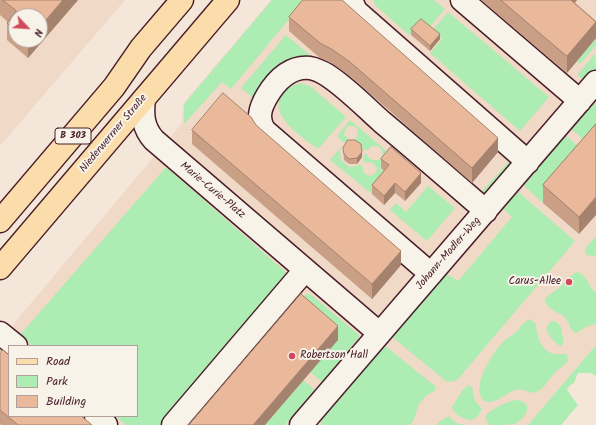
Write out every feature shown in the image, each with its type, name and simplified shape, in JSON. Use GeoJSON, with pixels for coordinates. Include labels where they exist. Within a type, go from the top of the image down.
{"type":"FeatureCollection","features":[{"type":"Feature","properties":{"kind":"main road","name":"B 303"},"geometry":{"type":"LineString","coordinates":[[0,221],[114,87],[142,48],[182,0]]}},
{"type":"Feature","properties":{"kind":"main road","name":"Niederwerrner Straße"},"geometry":{"type":"LineString","coordinates":[[0,268],[228,0]]}},
{"type":"Feature","properties":{"kind":"street"},"geometry":{"type":"LineString","coordinates":[[352,0],[356,12],[528,162]]}},
{"type":"Feature","properties":{"kind":"street"},"geometry":{"type":"LineString","coordinates":[[462,0],[580,101]]}},
{"type":"Feature","properties":{"kind":"street"},"geometry":{"type":"LineString","coordinates":[[431,274],[264,130],[259,116],[264,101],[271,88],[281,78],[292,71],[309,68],[322,72],[362,104],[486,211]]}},
{"type":"Feature","properties":{"kind":"street","name":"Johann-Modler-Weg"},"geometry":{"type":"LineString","coordinates":[[301,425],[596,82]]}},
{"type":"Feature","properties":{"kind":"street","name":"Marie-Curie-Platz"},"geometry":{"type":"LineString","coordinates":[[144,99],[143,122],[154,140],[379,333]]}},
{"type":"Feature","properties":{"kind":"street"},"geometry":{"type":"LineString","coordinates":[[173,425],[305,270]]}},
{"type":"Feature","properties":{"kind":"street"},"geometry":{"type":"LineString","coordinates":[[0,333],[15,345]]}},
{"type":"Feature","properties":{"kind":"street"},"geometry":{"type":"LineString","coordinates":[[97,417],[106,425]]}},
{"type":"Feature","properties":{"kind":"shaded area"},"geometry":{"type":"Polygon","coordinates":[[[0,0],[125,0],[0,146],[0,0]]]}},
{"type":"Feature","properties":{"kind":"shaded area"},"geometry":{"type":"Polygon","coordinates":[[[271,0],[596,0],[596,345],[528,425],[0,425],[0,340],[182,123],[183,104],[271,0]]]}},
{"type":"Feature","properties":{"kind":"green space"},"geometry":{"type":"Polygon","coordinates":[[[272,0],[305,0],[231,89],[222,82],[184,124],[184,104],[272,0]]]}},
{"type":"Feature","properties":{"kind":"green space"},"geometry":{"type":"Polygon","coordinates":[[[373,0],[434,0],[445,9],[429,28],[421,22],[409,35],[376,6],[373,0]]]}},
{"type":"Feature","properties":{"kind":"green space"},"geometry":{"type":"Polygon","coordinates":[[[448,12],[549,97],[520,131],[430,53],[442,39],[432,31],[448,12]]]}},
{"type":"Feature","properties":{"kind":"green space"},"geometry":{"type":"Polygon","coordinates":[[[286,35],[325,68],[316,66],[261,104],[241,88],[286,35]]]}},
{"type":"Feature","properties":{"kind":"green space"},"geometry":{"type":"Polygon","coordinates":[[[596,38],[596,45],[580,64],[577,61],[596,38]]]}},
{"type":"Feature","properties":{"kind":"green space"},"geometry":{"type":"Polygon","coordinates":[[[595,54],[596,72],[587,83],[577,75],[595,54]]]}},
{"type":"Feature","properties":{"kind":"green space"},"geometry":{"type":"Polygon","coordinates":[[[300,83],[310,86],[346,117],[318,149],[298,134],[280,113],[279,106],[282,95],[294,85],[300,83]]]}},
{"type":"Feature","properties":{"kind":"green space"},"geometry":{"type":"Polygon","coordinates":[[[592,102],[596,105],[596,142],[592,147],[570,128],[592,102]]]}},
{"type":"Feature","properties":{"kind":"green space"},"geometry":{"type":"Polygon","coordinates":[[[350,120],[391,155],[380,168],[388,176],[372,194],[330,160],[342,146],[340,151],[341,160],[349,167],[358,166],[360,164],[363,167],[363,172],[368,176],[373,175],[377,171],[376,166],[371,162],[366,163],[363,160],[364,154],[367,154],[368,157],[373,160],[379,160],[383,156],[382,150],[378,146],[372,146],[368,150],[364,150],[354,143],[354,140],[358,135],[358,130],[354,126],[348,126],[345,130],[344,135],[349,139],[349,141],[344,143],[337,136],[350,120]]]}},
{"type":"Feature","properties":{"kind":"green space"},"geometry":{"type":"Polygon","coordinates":[[[565,135],[586,153],[543,203],[525,187],[524,182],[565,135]]]}},
{"type":"Feature","properties":{"kind":"green space"},"geometry":{"type":"Polygon","coordinates":[[[512,158],[512,167],[492,196],[478,196],[512,158]]]}},
{"type":"Feature","properties":{"kind":"green space"},"geometry":{"type":"Polygon","coordinates":[[[166,167],[289,275],[160,425],[126,425],[116,417],[138,417],[138,345],[32,345],[20,335],[166,167]]]}},
{"type":"Feature","properties":{"kind":"green space"},"geometry":{"type":"Polygon","coordinates":[[[428,186],[455,208],[427,241],[390,210],[396,203],[406,212],[428,186]]]}},
{"type":"Feature","properties":{"kind":"green space"},"geometry":{"type":"Polygon","coordinates":[[[516,190],[575,241],[459,378],[455,381],[447,382],[391,336],[445,273],[458,281],[512,217],[501,207],[516,190]]]}},
{"type":"Feature","properties":{"kind":"green space"},"geometry":{"type":"Polygon","coordinates":[[[596,236],[596,255],[587,255],[587,247],[596,236]]]}},
{"type":"Feature","properties":{"kind":"green space"},"geometry":{"type":"Polygon","coordinates":[[[577,272],[586,278],[591,288],[596,293],[596,324],[588,326],[576,333],[573,332],[568,321],[562,315],[548,306],[546,303],[546,298],[577,272]]]}},
{"type":"Feature","properties":{"kind":"green space"},"geometry":{"type":"Polygon","coordinates":[[[306,294],[310,294],[358,334],[359,337],[322,382],[310,372],[241,368],[306,294]]]}},
{"type":"Feature","properties":{"kind":"green space"},"geometry":{"type":"Polygon","coordinates":[[[530,319],[536,324],[538,338],[543,347],[555,354],[567,355],[568,360],[539,391],[531,393],[518,389],[492,402],[484,401],[480,395],[479,388],[488,363],[497,348],[530,319]]]}},
{"type":"Feature","properties":{"kind":"green space"},"geometry":{"type":"Polygon","coordinates":[[[554,321],[561,327],[562,330],[564,342],[561,346],[554,342],[546,329],[550,322],[554,321]]]}},
{"type":"Feature","properties":{"kind":"green space"},"geometry":{"type":"Polygon","coordinates":[[[384,345],[435,386],[435,391],[427,395],[419,404],[413,422],[409,425],[322,425],[320,421],[384,345]]]}},
{"type":"Feature","properties":{"kind":"green space"},"geometry":{"type":"Polygon","coordinates":[[[596,345],[596,376],[590,373],[578,373],[574,383],[569,386],[567,390],[578,405],[561,425],[528,425],[596,345]]]}},
{"type":"Feature","properties":{"kind":"green space"},"geometry":{"type":"Polygon","coordinates":[[[303,380],[315,390],[285,425],[265,425],[303,380]]]}},
{"type":"Feature","properties":{"kind":"green space"},"geometry":{"type":"Polygon","coordinates":[[[468,385],[472,387],[475,401],[482,409],[478,416],[472,420],[460,416],[453,410],[452,407],[462,391],[468,385]]]}},
{"type":"Feature","properties":{"kind":"green space"},"geometry":{"type":"Polygon","coordinates":[[[513,400],[526,404],[527,407],[525,415],[519,421],[515,424],[489,425],[485,417],[487,414],[500,406],[513,400]]]}},
{"type":"Feature","properties":{"kind":"green space"},"geometry":{"type":"Polygon","coordinates":[[[450,417],[456,423],[465,425],[437,425],[440,421],[450,417]]]}},
{"type":"Feature","properties":{"kind":"building"},"geometry":{"type":"Polygon","coordinates":[[[3,0],[63,0],[48,18],[48,8],[12,8],[3,0]]]}},
{"type":"Feature","properties":{"kind":"building"},"geometry":{"type":"Polygon","coordinates":[[[303,0],[342,0],[498,138],[472,168],[350,62],[320,43],[289,17],[303,0]]]}},
{"type":"Feature","properties":{"kind":"building"},"geometry":{"type":"Polygon","coordinates":[[[501,0],[571,0],[596,22],[567,56],[501,0]]]}},
{"type":"Feature","properties":{"kind":"building"},"geometry":{"type":"Polygon","coordinates":[[[421,19],[440,34],[430,46],[411,29],[421,19]]]}},
{"type":"Feature","properties":{"kind":"building"},"geometry":{"type":"Polygon","coordinates":[[[223,93],[251,117],[256,125],[401,251],[372,284],[192,130],[223,93]]]}},
{"type":"Feature","properties":{"kind":"building"},"geometry":{"type":"Polygon","coordinates":[[[596,124],[596,197],[579,217],[543,185],[596,124]]]}},
{"type":"Feature","properties":{"kind":"building"},"geometry":{"type":"Polygon","coordinates":[[[348,140],[355,140],[361,144],[362,152],[357,158],[349,159],[344,154],[343,148],[348,140]]]}},
{"type":"Feature","properties":{"kind":"building"},"geometry":{"type":"Polygon","coordinates":[[[391,147],[421,173],[405,192],[395,183],[384,196],[372,185],[389,165],[381,159],[391,147]]]}},
{"type":"Feature","properties":{"kind":"building","name":"Robertson Hall"},"geometry":{"type":"Polygon","coordinates":[[[301,294],[338,326],[253,425],[189,425],[301,294]]]}},
{"type":"Feature","properties":{"kind":"building"},"geometry":{"type":"Polygon","coordinates":[[[3,350],[8,354],[8,417],[0,410],[0,353],[3,350]]]}},
{"type":"Feature","properties":{"kind":"building"},"geometry":{"type":"Polygon","coordinates":[[[8,417],[82,417],[92,425],[18,425],[8,417]]]}},
{"type":"Feature","properties":{"kind":"place","name":"Carus-Allee"},"geometry":{"type":"Point","coordinates":[569,282]}},
{"type":"Feature","properties":{"kind":"place","name":"Robertson Hall"},"geometry":{"type":"Point","coordinates":[292,356]}}]}
